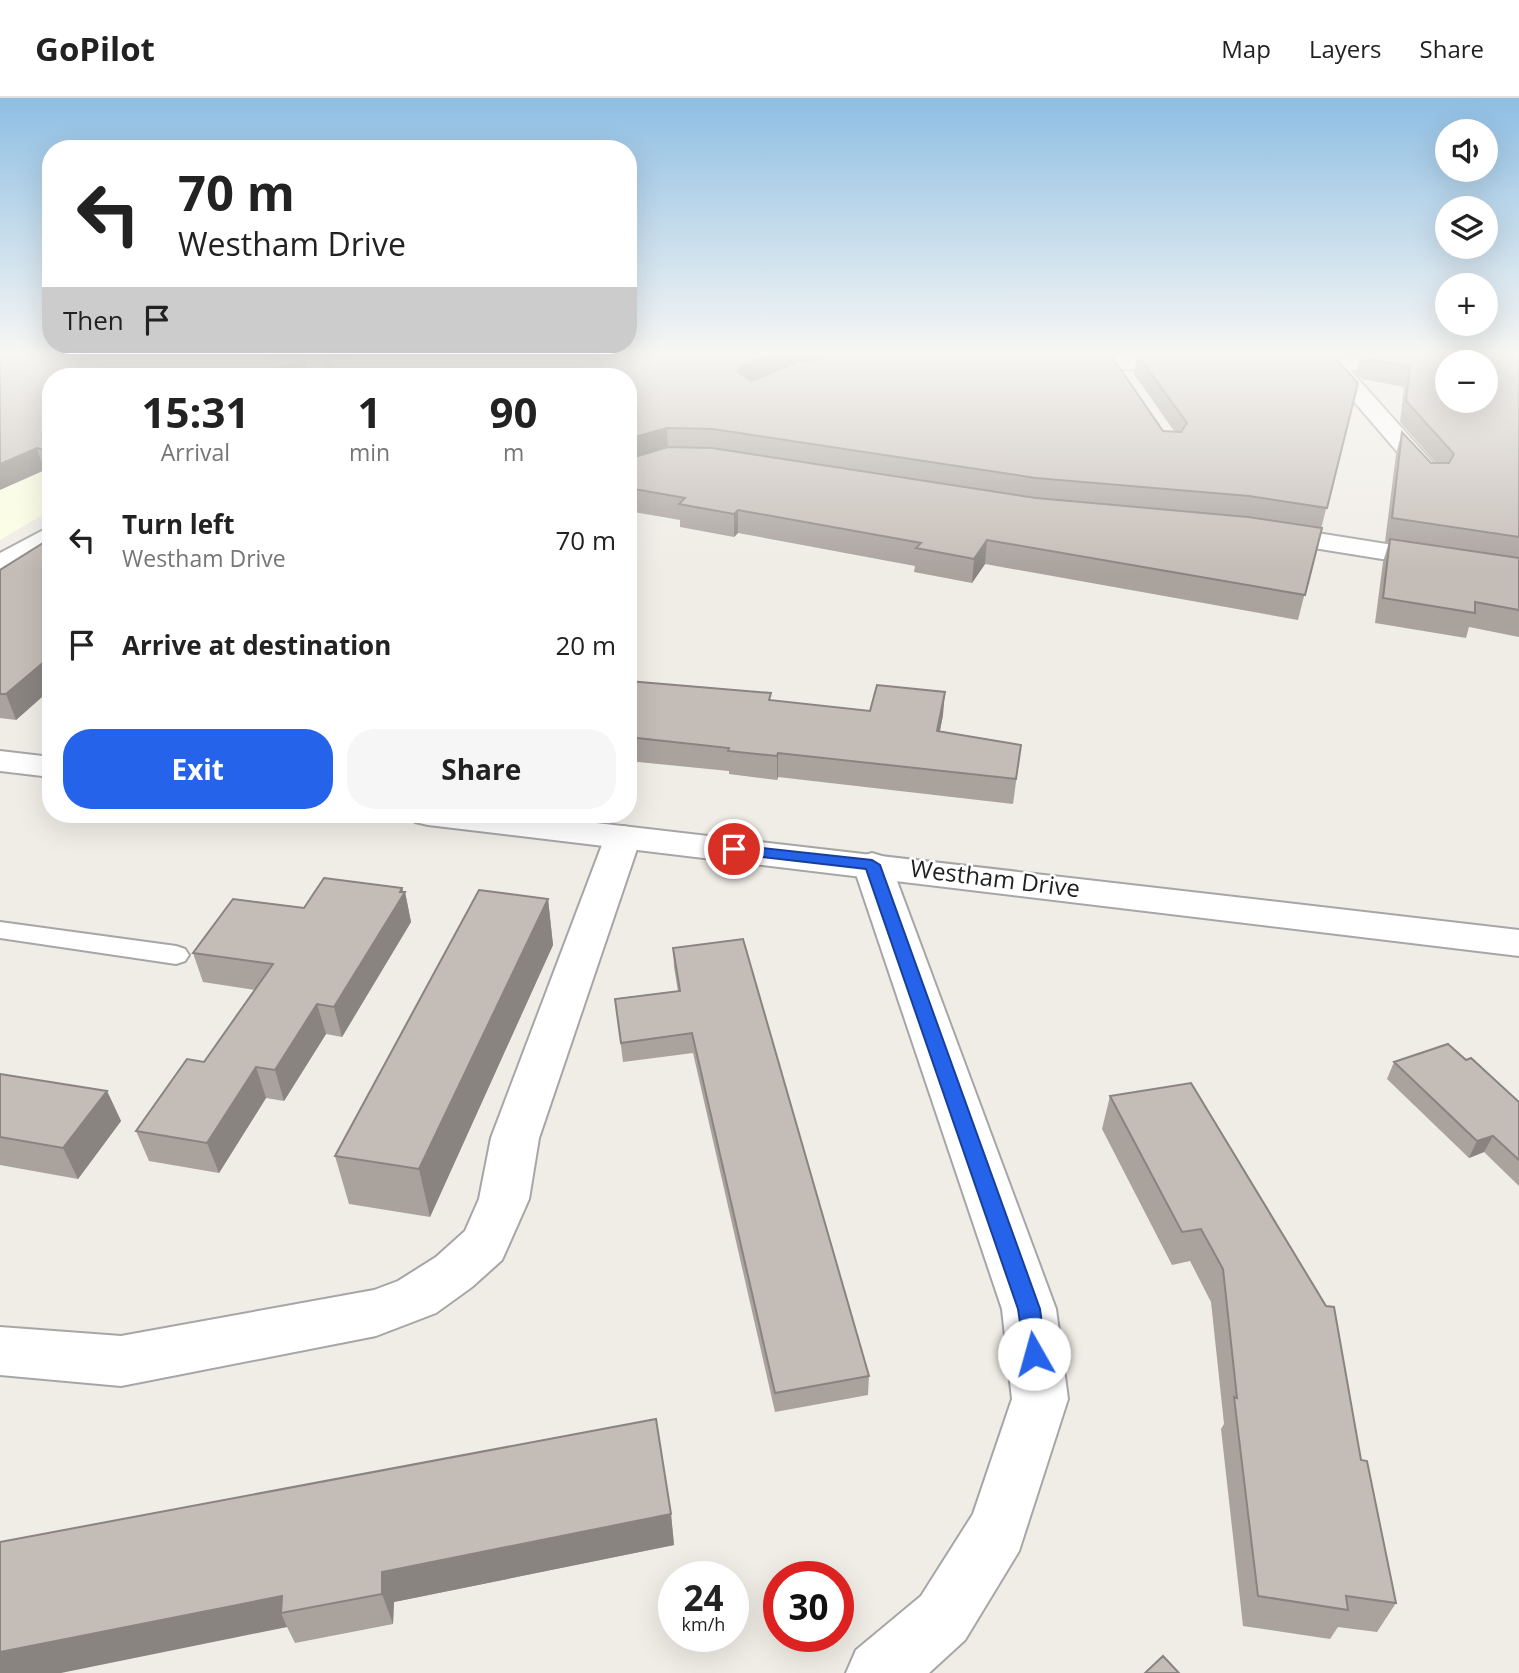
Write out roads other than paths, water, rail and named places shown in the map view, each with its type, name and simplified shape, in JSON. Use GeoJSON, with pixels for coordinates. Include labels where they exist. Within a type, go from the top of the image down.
{"type":"FeatureCollection","features":[{"type":"Feature","properties":{"kind":"street"},"geometry":{"type":"LineString","coordinates":[[1387,426],[1433,478]]}},
{"type":"Feature","properties":{"kind":"street"},"geometry":{"type":"LineString","coordinates":[[1243,530],[1519,573]]}},
{"type":"Feature","properties":{"kind":"street"},"geometry":{"type":"LineString","coordinates":[[0,565],[42,539]]}},
{"type":"Feature","properties":{"kind":"street"},"geometry":{"type":"LineString","coordinates":[[0,761],[42,766]]}},
{"type":"Feature","properties":{"kind":"street","name":"Westham Drive"},"geometry":{"type":"LineString","coordinates":[[504,823],[1519,943]]}},
{"type":"Feature","properties":{"kind":"street"},"geometry":{"type":"LineString","coordinates":[[0,1351],[121,1361],[376,1313],[417,1297],[454,1272],[484,1245],[504,1199],[515,1138],[623,837]]}},
{"type":"Feature","properties":{"kind":"street"},"geometry":{"type":"LineString","coordinates":[[872,865],[1029,1309],[1040,1399],[998,1530],[943,1618],[879,1673]]}},
{"type":"Feature","properties":{"kind":"lane"},"geometry":{"type":"LineString","coordinates":[[0,930],[176,955]]}}]}
